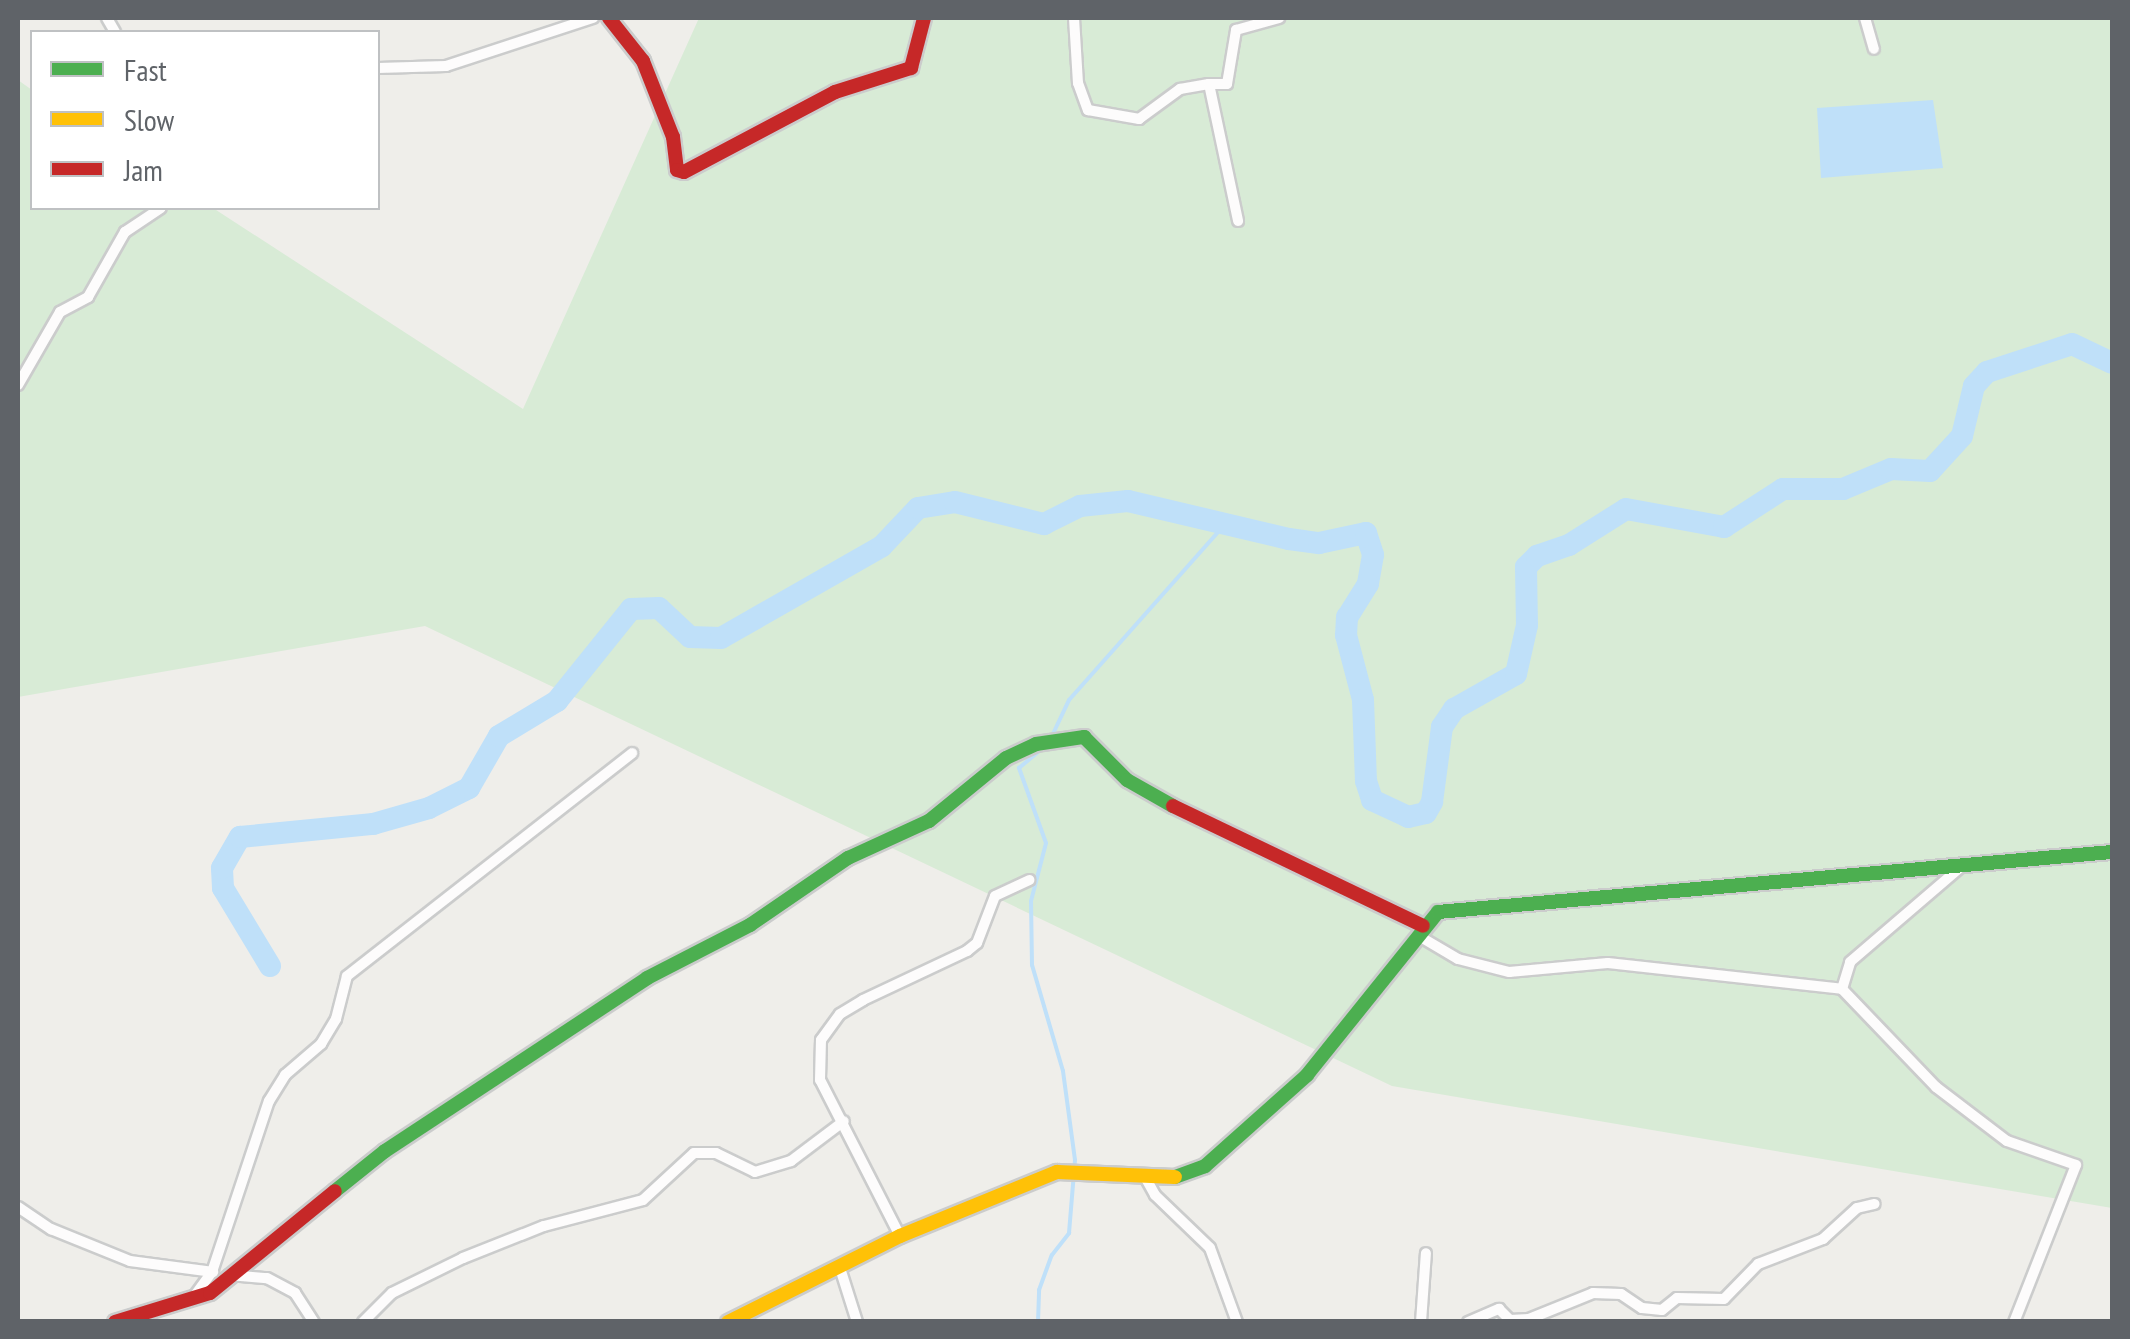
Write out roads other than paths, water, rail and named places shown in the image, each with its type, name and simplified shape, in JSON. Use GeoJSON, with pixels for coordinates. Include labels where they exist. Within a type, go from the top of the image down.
{"type":"FeatureCollection","features":[{"type":"Feature","properties":{"kind":"street"},"geometry":{"type":"LineString","coordinates":[[380,68],[446,66],[593,18]]}},
{"type":"Feature","properties":{"kind":"street"},"geometry":{"type":"LineString","coordinates":[[609,18],[643,61],[673,137],[676,170],[684,172],[835,92],[911,68],[924,18]]}},
{"type":"Feature","properties":{"kind":"street"},"geometry":{"type":"LineString","coordinates":[[1074,18],[1078,83],[1088,110],[1139,118],[1180,89],[1227,84],[1236,30],[1279,18]]}},
{"type":"Feature","properties":{"kind":"street"},"geometry":{"type":"LineString","coordinates":[[1865,18],[1874,49]]}},
{"type":"Feature","properties":{"kind":"street"},"geometry":{"type":"LineString","coordinates":[[1209,84],[1238,221]]}},
{"type":"Feature","properties":{"kind":"street"},"geometry":{"type":"LineString","coordinates":[[18,385],[60,312],[88,297],[125,232],[158,210]]}},
{"type":"Feature","properties":{"kind":"street"},"geometry":{"type":"LineString","coordinates":[[114,1322],[190,1303],[385,1151],[647,978],[750,925],[848,858],[929,821],[1006,758],[1036,744],[1084,737],[1126,780],[1222,833],[1421,931],[1458,960],[1509,972],[1608,963],[1842,989],[1936,1087],[2007,1141],[2076,1165],[2014,1322]]}},
{"type":"Feature","properties":{"kind":"street"},"geometry":{"type":"LineString","coordinates":[[190,1303],[212,1272],[269,1101],[285,1075],[321,1044],[336,1019],[346,976],[632,753]]}},
{"type":"Feature","properties":{"kind":"street"},"geometry":{"type":"LineString","coordinates":[[728,1322],[900,1236],[1057,1172],[1174,1177],[1205,1166],[1307,1075],[1421,931],[1453,910],[2112,852]]}},
{"type":"Feature","properties":{"kind":"street"},"geometry":{"type":"LineString","coordinates":[[1842,989],[1850,962],[1963,865]]}},
{"type":"Feature","properties":{"kind":"street"},"geometry":{"type":"LineString","coordinates":[[900,1236],[816,1065],[827,1028],[863,1000],[967,951],[977,943],[995,896],[1029,880]]}},
{"type":"Feature","properties":{"kind":"street"},"geometry":{"type":"LineString","coordinates":[[364,1322],[392,1293],[463,1258],[544,1226],[643,1200],[694,1154],[716,1154],[755,1172],[792,1160],[844,1121]]}},
{"type":"Feature","properties":{"kind":"street"},"geometry":{"type":"LineString","coordinates":[[1143,1174],[1155,1195],[1210,1248],[1237,1322]]}},
{"type":"Feature","properties":{"kind":"street"},"geometry":{"type":"LineString","coordinates":[[1468,1322],[1499,1309],[1510,1320],[1529,1319],[1593,1293],[1621,1294],[1642,1308],[1662,1310],[1677,1298],[1724,1299],[1758,1264],[1822,1239],[1858,1208],[1875,1204]]}},
{"type":"Feature","properties":{"kind":"street"},"geometry":{"type":"LineString","coordinates":[[18,1207],[51,1229],[130,1262],[267,1278],[295,1293],[314,1322]]}},
{"type":"Feature","properties":{"kind":"street"},"geometry":{"type":"LineString","coordinates":[[1422,1322],[1426,1253]]}},
{"type":"Feature","properties":{"kind":"street"},"geometry":{"type":"LineString","coordinates":[[840,1268],[857,1322]]}},
{"type":"Feature","properties":{"kind":"water"},"geometry":{"type":"Polygon","coordinates":[[[1933,100],[1943,168],[1821,178],[1817,108],[1933,100]]]}},
{"type":"Feature","properties":{"kind":"waterway"},"geometry":{"type":"LineString","coordinates":[[270,966],[223,888],[222,868],[240,837],[373,824],[429,808],[469,788],[499,736],[557,701],[631,609],[659,608],[690,637],[721,638],[882,546],[918,508],[955,502],[1044,524],[1080,506],[1128,501],[1289,539],[1319,543],[1366,533],[1373,555],[1368,584],[1347,617],[1346,635],[1363,700],[1366,781],[1372,800],[1408,817],[1426,813],[1432,802],[1442,727],[1454,709],[1516,674],[1527,625],[1526,567],[1537,556],[1569,545],[1626,509],[1724,527],[1783,489],[1843,489],[1891,469],[1930,471],[1962,436],[1974,386],[1987,372],[2072,344],[2112,363]]}},
{"type":"Feature","properties":{"kind":"waterway"},"geometry":{"type":"LineString","coordinates":[[1051,738],[1069,700],[1227,522]]}},
{"type":"Feature","properties":{"kind":"waterway"},"geometry":{"type":"LineString","coordinates":[[1038,1322],[1039,1290],[1052,1255],[1069,1233],[1075,1160],[1063,1071],[1032,965],[1031,901],[1046,843],[1019,768],[1042,749]]}}]}
